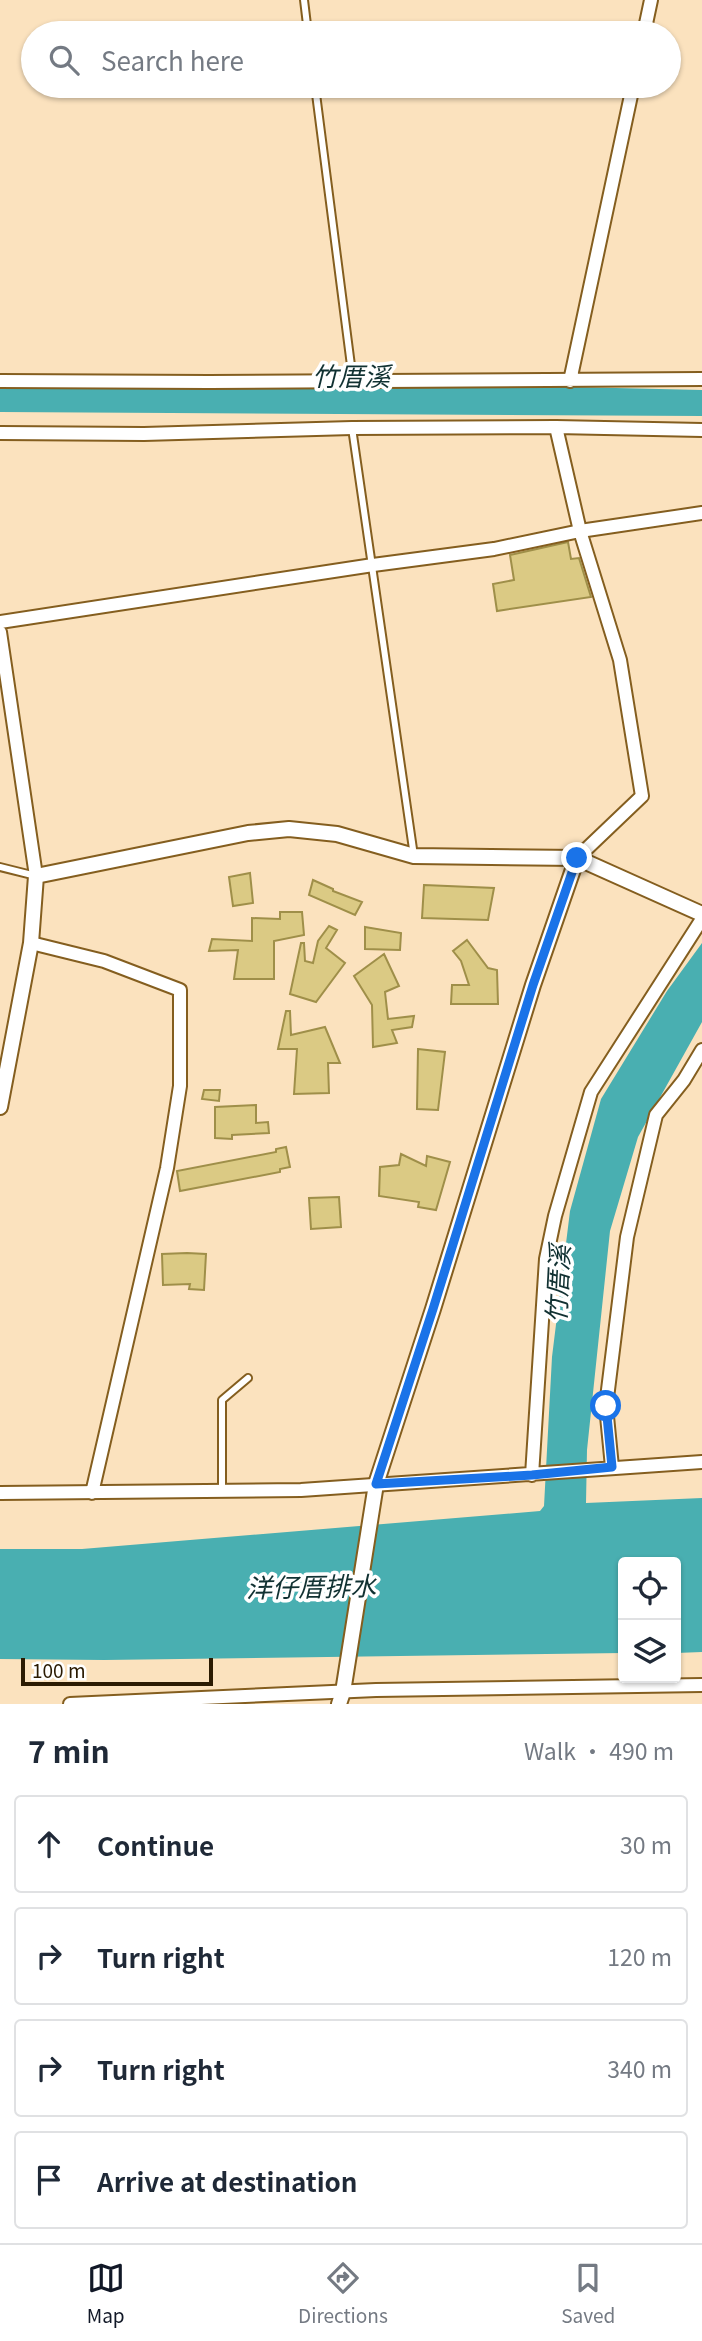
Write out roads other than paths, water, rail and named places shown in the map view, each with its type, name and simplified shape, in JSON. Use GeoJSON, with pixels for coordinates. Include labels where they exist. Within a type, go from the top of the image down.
{"type":"FeatureCollection","features":[{"type":"Feature","properties":{"kind":"street"},"geometry":{"type":"LineString","coordinates":[[647,21],[651,0]]}},
{"type":"Feature","properties":{"kind":"street"},"geometry":{"type":"LineString","coordinates":[[570,381],[630,98]]}},
{"type":"Feature","properties":{"kind":"street"},"geometry":{"type":"LineString","coordinates":[[0,380],[702,379]]}},
{"type":"Feature","properties":{"kind":"street"},"geometry":{"type":"LineString","coordinates":[[0,433],[144,435],[352,428],[702,430]]}},
{"type":"Feature","properties":{"kind":"street"},"geometry":{"type":"LineString","coordinates":[[341,1698],[376,1484],[533,985],[577,858],[642,796],[621,660],[580,531],[556,428]]}},
{"type":"Feature","properties":{"kind":"street"},"geometry":{"type":"LineString","coordinates":[[0,622],[494,549],[580,531],[702,513]]}},
{"type":"Feature","properties":{"kind":"street"},"geometry":{"type":"LineString","coordinates":[[0,632],[36,876],[31,943],[0,1107]]}},
{"type":"Feature","properties":{"kind":"street"},"geometry":{"type":"LineString","coordinates":[[36,876],[248,833],[289,829],[337,834],[414,856],[577,858],[702,914]]}},
{"type":"Feature","properties":{"kind":"street"},"geometry":{"type":"LineString","coordinates":[[532,1475],[546,1259],[555,1216],[591,1092],[702,919]]}},
{"type":"Feature","properties":{"kind":"street"},"geometry":{"type":"LineString","coordinates":[[31,943],[104,961],[180,990],[180,1086],[167,1168],[92,1493]]}},
{"type":"Feature","properties":{"kind":"street"},"geometry":{"type":"LineString","coordinates":[[612,1467],[606,1406],[629,1225],[656,1115],[684,1080],[702,1050]]}},
{"type":"Feature","properties":{"kind":"street"},"geometry":{"type":"LineString","coordinates":[[0,1493],[300,1490],[702,1462]]}},
{"type":"Feature","properties":{"kind":"street"},"geometry":{"type":"LineString","coordinates":[[70,1704],[341,1698],[702,1685]]}},
{"type":"Feature","properties":{"kind":"lane"},"geometry":{"type":"LineString","coordinates":[[303,0],[306,21]]}},
{"type":"Feature","properties":{"kind":"lane"},"geometry":{"type":"LineString","coordinates":[[317,98],[353,381]]}},
{"type":"Feature","properties":{"kind":"lane"},"geometry":{"type":"LineString","coordinates":[[352,428],[414,856]]}},
{"type":"Feature","properties":{"kind":"lane"},"geometry":{"type":"LineString","coordinates":[[0,867],[36,876]]}},
{"type":"Feature","properties":{"kind":"lane"},"geometry":{"type":"LineString","coordinates":[[222,1492],[222,1400],[247,1378]]}},
{"type":"Feature","properties":{"kind":"water"},"geometry":{"type":"Polygon","coordinates":[[[0,381],[358,382],[702,390],[702,416],[0,412],[0,381]]]}},
{"type":"Feature","properties":{"kind":"water","name":"洋仔厝排水"},"geometry":{"type":"Polygon","coordinates":[[[702,943],[702,1022],[638,1137],[610,1231],[587,1450],[586,1503],[702,1498],[702,1652],[681,1653],[681,1557],[618,1557],[618,1653],[0,1659],[0,1549],[82,1549],[540,1511],[544,1506],[552,1357],[570,1211],[601,1099],[667,991],[702,943]]]}},
{"type":"Feature","properties":{"kind":"water label","name":"竹厝溪"},"geometry":{"type":"Point","coordinates":[351,374]}},
{"type":"Feature","properties":{"kind":"water label","name":"竹厝溪"},"geometry":{"type":"Point","coordinates":[556,1284]}}]}
